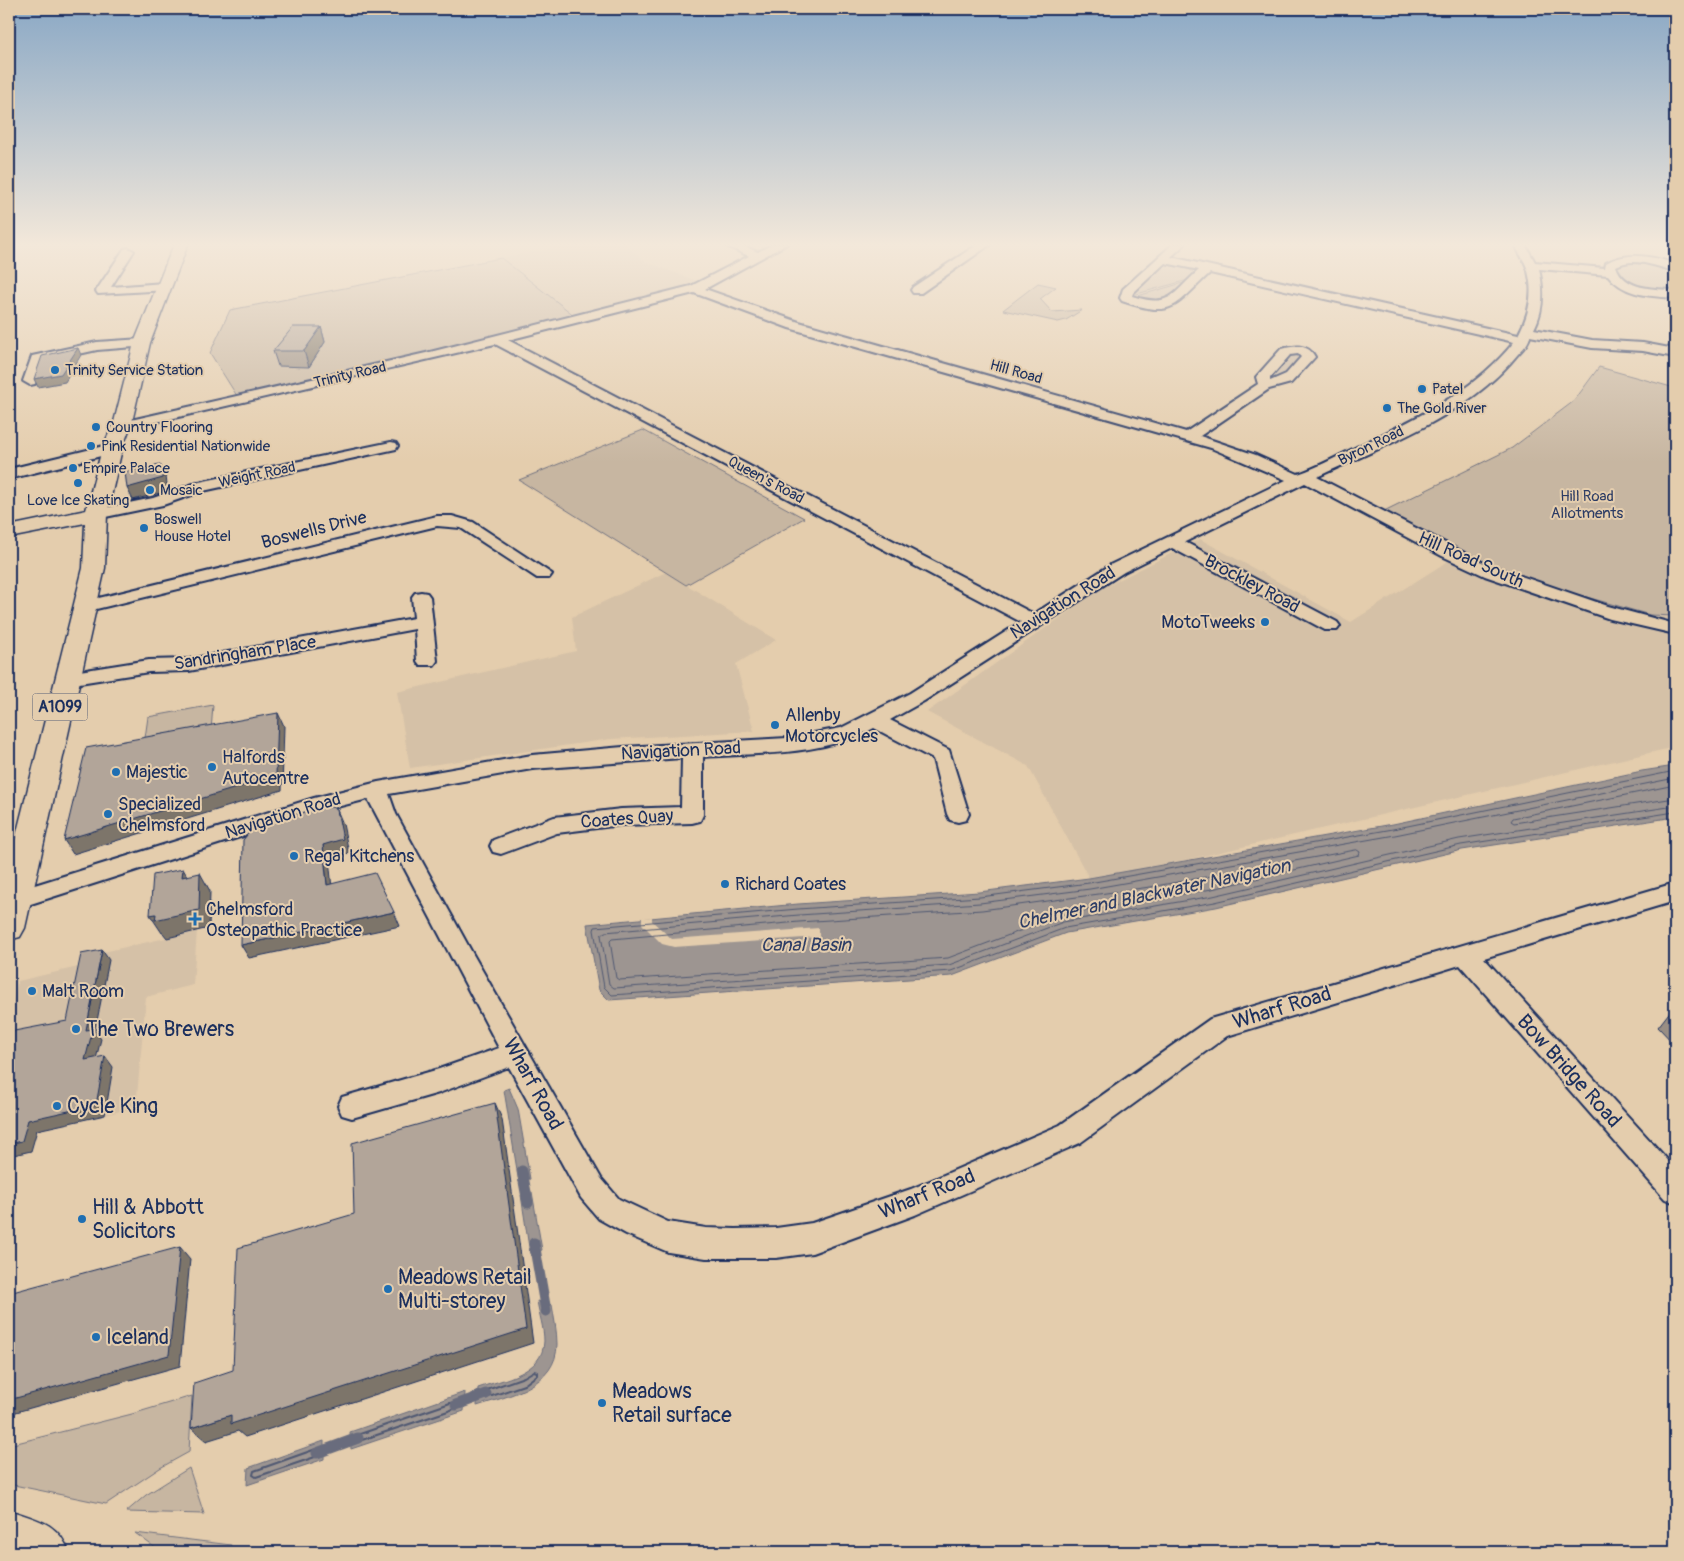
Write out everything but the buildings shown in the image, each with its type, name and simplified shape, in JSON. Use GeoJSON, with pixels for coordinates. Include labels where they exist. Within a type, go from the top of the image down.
{"type":"FeatureCollection","features":[{"type":"Feature","properties":{"kind":"main road"},"geometry":{"type":"LineString","coordinates":[[9,532],[96,514],[112,450],[122,426],[142,343],[152,317]]}},
{"type":"Feature","properties":{"kind":"main road","name":"A1099"},"geometry":{"type":"LineString","coordinates":[[12,914],[66,679],[94,568],[96,514]]}},
{"type":"Feature","properties":{"kind":"main road"},"geometry":{"type":"LineString","coordinates":[[9,1533],[36,1543],[46,1552]]}},
{"type":"Feature","properties":{"kind":"street","name":"Trinity Road"},"geometry":{"type":"LineString","coordinates":[[122,426],[498,340],[587,317]]}},
{"type":"Feature","properties":{"kind":"street","name":"Hill Road"},"geometry":{"type":"LineString","coordinates":[[769,317],[794,326],[1188,437],[1251,458],[1301,479]]}},
{"type":"Feature","properties":{"kind":"street"},"geometry":{"type":"LineString","coordinates":[[1434,317],[1525,336],[1592,344],[1643,347],[1675,353]]}},
{"type":"Feature","properties":{"kind":"street","name":"Byron Road"},"geometry":{"type":"LineString","coordinates":[[1301,479],[1456,404],[1492,376],[1516,352],[1531,323],[1532,317]]}},
{"type":"Feature","properties":{"kind":"street","name":"Queen's Road"},"geometry":{"type":"LineString","coordinates":[[498,340],[1033,621]]}},
{"type":"Feature","properties":{"kind":"street"},"geometry":{"type":"LineString","coordinates":[[30,381],[37,359],[97,346],[142,343]]}},
{"type":"Feature","properties":{"kind":"street"},"geometry":{"type":"LineString","coordinates":[[1188,437],[1266,385]]}},
{"type":"Feature","properties":{"kind":"street","name":"Weight Road"},"geometry":{"type":"LineString","coordinates":[[96,514],[157,502],[200,487],[390,446]]}},
{"type":"Feature","properties":{"kind":"street"},"geometry":{"type":"LineString","coordinates":[[9,474],[112,450]]}},
{"type":"Feature","properties":{"kind":"street","name":"Navigation Road"},"geometry":{"type":"LineString","coordinates":[[12,914],[322,803],[378,789],[532,762],[817,741],[848,733],[917,697],[1118,568],[1301,479]]}},
{"type":"Feature","properties":{"kind":"street","name":"Hill Road South"},"geometry":{"type":"LineString","coordinates":[[1301,479],[1355,502],[1390,524],[1493,574],[1588,606],[1652,625],[1675,629]]}},
{"type":"Feature","properties":{"kind":"street","name":"Boswells Drive"},"geometry":{"type":"LineString","coordinates":[[84,607],[407,527],[444,520],[456,521],[467,525],[543,574]]}},
{"type":"Feature","properties":{"kind":"street","name":"Brockley Road"},"geometry":{"type":"LineString","coordinates":[[1173,542],[1331,626]]}},
{"type":"Feature","properties":{"kind":"street"},"geometry":{"type":"LineString","coordinates":[[421,598],[427,661]]}},
{"type":"Feature","properties":{"kind":"street","name":"Sandringham Place"},"geometry":{"type":"LineString","coordinates":[[66,679],[149,666],[190,665],[422,622]]}},
{"type":"Feature","properties":{"kind":"street"},"geometry":{"type":"LineString","coordinates":[[876,720],[942,755],[958,814]]}},
{"type":"Feature","properties":{"kind":"street","name":"Coates Quay"},"geometry":{"type":"LineString","coordinates":[[501,846],[554,825],[621,817],[692,815],[692,751]]}},
{"type":"Feature","properties":{"kind":"street","name":"Wharf Road"},"geometry":{"type":"LineString","coordinates":[[378,789],[379,800],[385,814],[591,1188],[609,1208],[636,1224],[668,1237],[706,1243],[776,1243],[812,1238],[915,1201],[1070,1134],[1220,1027],[1675,892]]}},
{"type":"Feature","properties":{"kind":"street","name":"Bow Bridge Road"},"geometry":{"type":"LineString","coordinates":[[1464,954],[1675,1188]]}},
{"type":"Feature","properties":{"kind":"street"},"geometry":{"type":"LineString","coordinates":[[352,1106],[439,1081],[515,1053]]}},
{"type":"Feature","properties":{"kind":"shaded area"},"geometry":{"type":"Polygon","coordinates":[[[1200,539],[1351,622],[1461,553],[1498,569],[1569,592],[1650,615],[1675,616],[1675,747],[1147,869],[1089,878],[1028,766],[927,712],[1099,590],[1200,539]]]}},
{"type":"Feature","properties":{"kind":"shaded area"},"geometry":{"type":"Polygon","coordinates":[[[666,572],[776,640],[736,664],[754,731],[611,739],[410,768],[397,692],[576,651],[572,617],[666,572]]]}},
{"type":"Feature","properties":{"kind":"shaded area","name":"The Two Brewers"},"geometry":{"type":"Polygon","coordinates":[[[197,931],[193,985],[146,997],[136,1107],[105,1115],[111,1078],[9,1094],[9,1014],[18,981],[78,967],[81,957],[197,931]]]}},
{"type":"Feature","properties":{"kind":"green space"},"geometry":{"type":"Polygon","coordinates":[[[227,317],[572,317],[484,341],[237,396],[210,353],[227,317]]]}},
{"type":"Feature","properties":{"kind":"green space"},"geometry":{"type":"Polygon","coordinates":[[[1034,317],[1071,317],[1058,322],[1034,317]]]}},
{"type":"Feature","properties":{"kind":"green space"},"geometry":{"type":"Polygon","coordinates":[[[1290,353],[1303,356],[1281,381],[1277,383],[1268,381],[1290,353]]]}},
{"type":"Feature","properties":{"kind":"green space","name":"Hill Road Allotments"},"geometry":{"type":"Polygon","coordinates":[[[1599,367],[1675,388],[1675,616],[1650,615],[1498,569],[1461,553],[1382,512],[1512,448],[1574,401],[1599,367]]]}},
{"type":"Feature","properties":{"kind":"green space"},"geometry":{"type":"Polygon","coordinates":[[[643,430],[804,518],[686,585],[519,480],[643,430]]]}},
{"type":"Feature","properties":{"kind":"green space"},"geometry":{"type":"Polygon","coordinates":[[[213,705],[211,731],[143,752],[148,717],[213,705]]]}},
{"type":"Feature","properties":{"kind":"green space"},"geometry":{"type":"Polygon","coordinates":[[[192,1396],[189,1452],[160,1468],[106,1504],[9,1484],[9,1445],[132,1414],[192,1396]]]}},
{"type":"Feature","properties":{"kind":"green space"},"geometry":{"type":"Polygon","coordinates":[[[189,1468],[204,1514],[126,1512],[146,1495],[189,1468]]]}},
{"type":"Feature","properties":{"kind":"green space"},"geometry":{"type":"Polygon","coordinates":[[[135,1533],[231,1545],[229,1552],[161,1552],[135,1533]]]}},
{"type":"Feature","properties":{"kind":"water","name":"Canal Basin"},"geometry":{"type":"Polygon","coordinates":[[[1675,766],[1675,817],[1462,850],[1216,907],[1066,933],[952,976],[609,1000],[599,990],[587,924],[798,904],[979,892],[1089,878],[1393,824],[1642,771],[1675,766]]]}},
{"type":"Feature","properties":{"kind":"water"},"geometry":{"type":"Polygon","coordinates":[[[509,1088],[518,1109],[530,1179],[519,1182],[504,1090],[509,1088]]]}},
{"type":"Feature","properties":{"kind":"water"},"geometry":{"type":"Polygon","coordinates":[[[532,1192],[542,1250],[530,1254],[521,1195],[532,1192]]]}},
{"type":"Feature","properties":{"kind":"water"},"geometry":{"type":"Polygon","coordinates":[[[537,1301],[552,1305],[557,1344],[555,1358],[549,1370],[529,1387],[477,1406],[478,1388],[520,1374],[537,1361],[542,1352],[544,1336],[537,1301]]]}},
{"type":"Feature","properties":{"kind":"water"},"geometry":{"type":"Polygon","coordinates":[[[465,1392],[464,1411],[351,1449],[350,1432],[465,1392]]]}},
{"type":"Feature","properties":{"kind":"water"},"geometry":{"type":"Polygon","coordinates":[[[324,1441],[324,1459],[247,1485],[248,1468],[324,1441]]]}},
{"type":"Feature","properties":{"kind":"pier"},"geometry":{"type":"Polygon","coordinates":[[[652,917],[652,921],[672,939],[819,928],[819,937],[674,947],[662,944],[642,924],[642,918],[652,917]]]}},
{"type":"Feature","properties":{"kind":"waterway"},"geometry":{"type":"LineString","coordinates":[[522,1171],[528,1203]]}},
{"type":"Feature","properties":{"kind":"waterway"},"geometry":{"type":"LineString","coordinates":[[534,1243],[546,1311]]}},
{"type":"Feature","properties":{"kind":"waterway"},"geometry":{"type":"LineString","coordinates":[[456,1405],[486,1394]]}},
{"type":"Feature","properties":{"kind":"waterway"},"geometry":{"type":"LineString","coordinates":[[317,1453],[358,1438]]}},
{"type":"Feature","properties":{"kind":"place","name":"Trinity Service Station"},"geometry":{"type":"Point","coordinates":[55,370]}},
{"type":"Feature","properties":{"kind":"place","name":"Patel"},"geometry":{"type":"Point","coordinates":[1422,389]}},
{"type":"Feature","properties":{"kind":"place","name":"The Gold River"},"geometry":{"type":"Point","coordinates":[1387,408]}},
{"type":"Feature","properties":{"kind":"place","name":"Country Flooring"},"geometry":{"type":"Point","coordinates":[96,427]}},
{"type":"Feature","properties":{"kind":"place","name":"Pink Residential Nationwide"},"geometry":{"type":"Point","coordinates":[91,446]}},
{"type":"Feature","properties":{"kind":"place","name":"Empire Palace"},"geometry":{"type":"Point","coordinates":[73,468]}},
{"type":"Feature","properties":{"kind":"place","name":"Love Ice Skating"},"geometry":{"type":"Point","coordinates":[78,483]}},
{"type":"Feature","properties":{"kind":"place","name":"Mosaic"},"geometry":{"type":"Point","coordinates":[150,490]}},
{"type":"Feature","properties":{"kind":"place","name":"Boswell House Hotel"},"geometry":{"type":"Point","coordinates":[144,528]}},
{"type":"Feature","properties":{"kind":"place","name":"MotoTweeks"},"geometry":{"type":"Point","coordinates":[1265,622]}},
{"type":"Feature","properties":{"kind":"place","name":"Allenby Motorcycles"},"geometry":{"type":"Point","coordinates":[775,725]}},
{"type":"Feature","properties":{"kind":"place","name":"Halfords Autocentre"},"geometry":{"type":"Point","coordinates":[212,767]}},
{"type":"Feature","properties":{"kind":"place","name":"Majestic"},"geometry":{"type":"Point","coordinates":[116,772]}},
{"type":"Feature","properties":{"kind":"place","name":"Specialized Chelmsford"},"geometry":{"type":"Point","coordinates":[108,814]}},
{"type":"Feature","properties":{"kind":"place","name":"Regal Kitchens"},"geometry":{"type":"Point","coordinates":[294,856]}},
{"type":"Feature","properties":{"kind":"place","name":"Richard Coates"},"geometry":{"type":"Point","coordinates":[725,884]}},
{"type":"Feature","properties":{"kind":"place","name":"Chelmsford Osteopathic Practice"},"geometry":{"type":"Point","coordinates":[195,919]}},
{"type":"Feature","properties":{"kind":"place","name":"Malt Room"},"geometry":{"type":"Point","coordinates":[32,991]}},
{"type":"Feature","properties":{"kind":"place","name":"The Two Brewers"},"geometry":{"type":"Point","coordinates":[76,1029]}},
{"type":"Feature","properties":{"kind":"place","name":"Cycle King"},"geometry":{"type":"Point","coordinates":[57,1106]}},
{"type":"Feature","properties":{"kind":"place","name":"Hill & Abbott Solicitors"},"geometry":{"type":"Point","coordinates":[82,1219]}},
{"type":"Feature","properties":{"kind":"place","name":"Meadows Retail Multi-storey"},"geometry":{"type":"Point","coordinates":[388,1289]}},
{"type":"Feature","properties":{"kind":"place","name":"Iceland"},"geometry":{"type":"Point","coordinates":[96,1337]}},
{"type":"Feature","properties":{"kind":"place","name":"Meadows Retail surface"},"geometry":{"type":"Point","coordinates":[602,1403]}},
{"type":"Feature","properties":{"kind":"water label","name":"Chelmer and Blackwater Navigation"},"geometry":{"type":"Point","coordinates":[1154,894]}}]}
